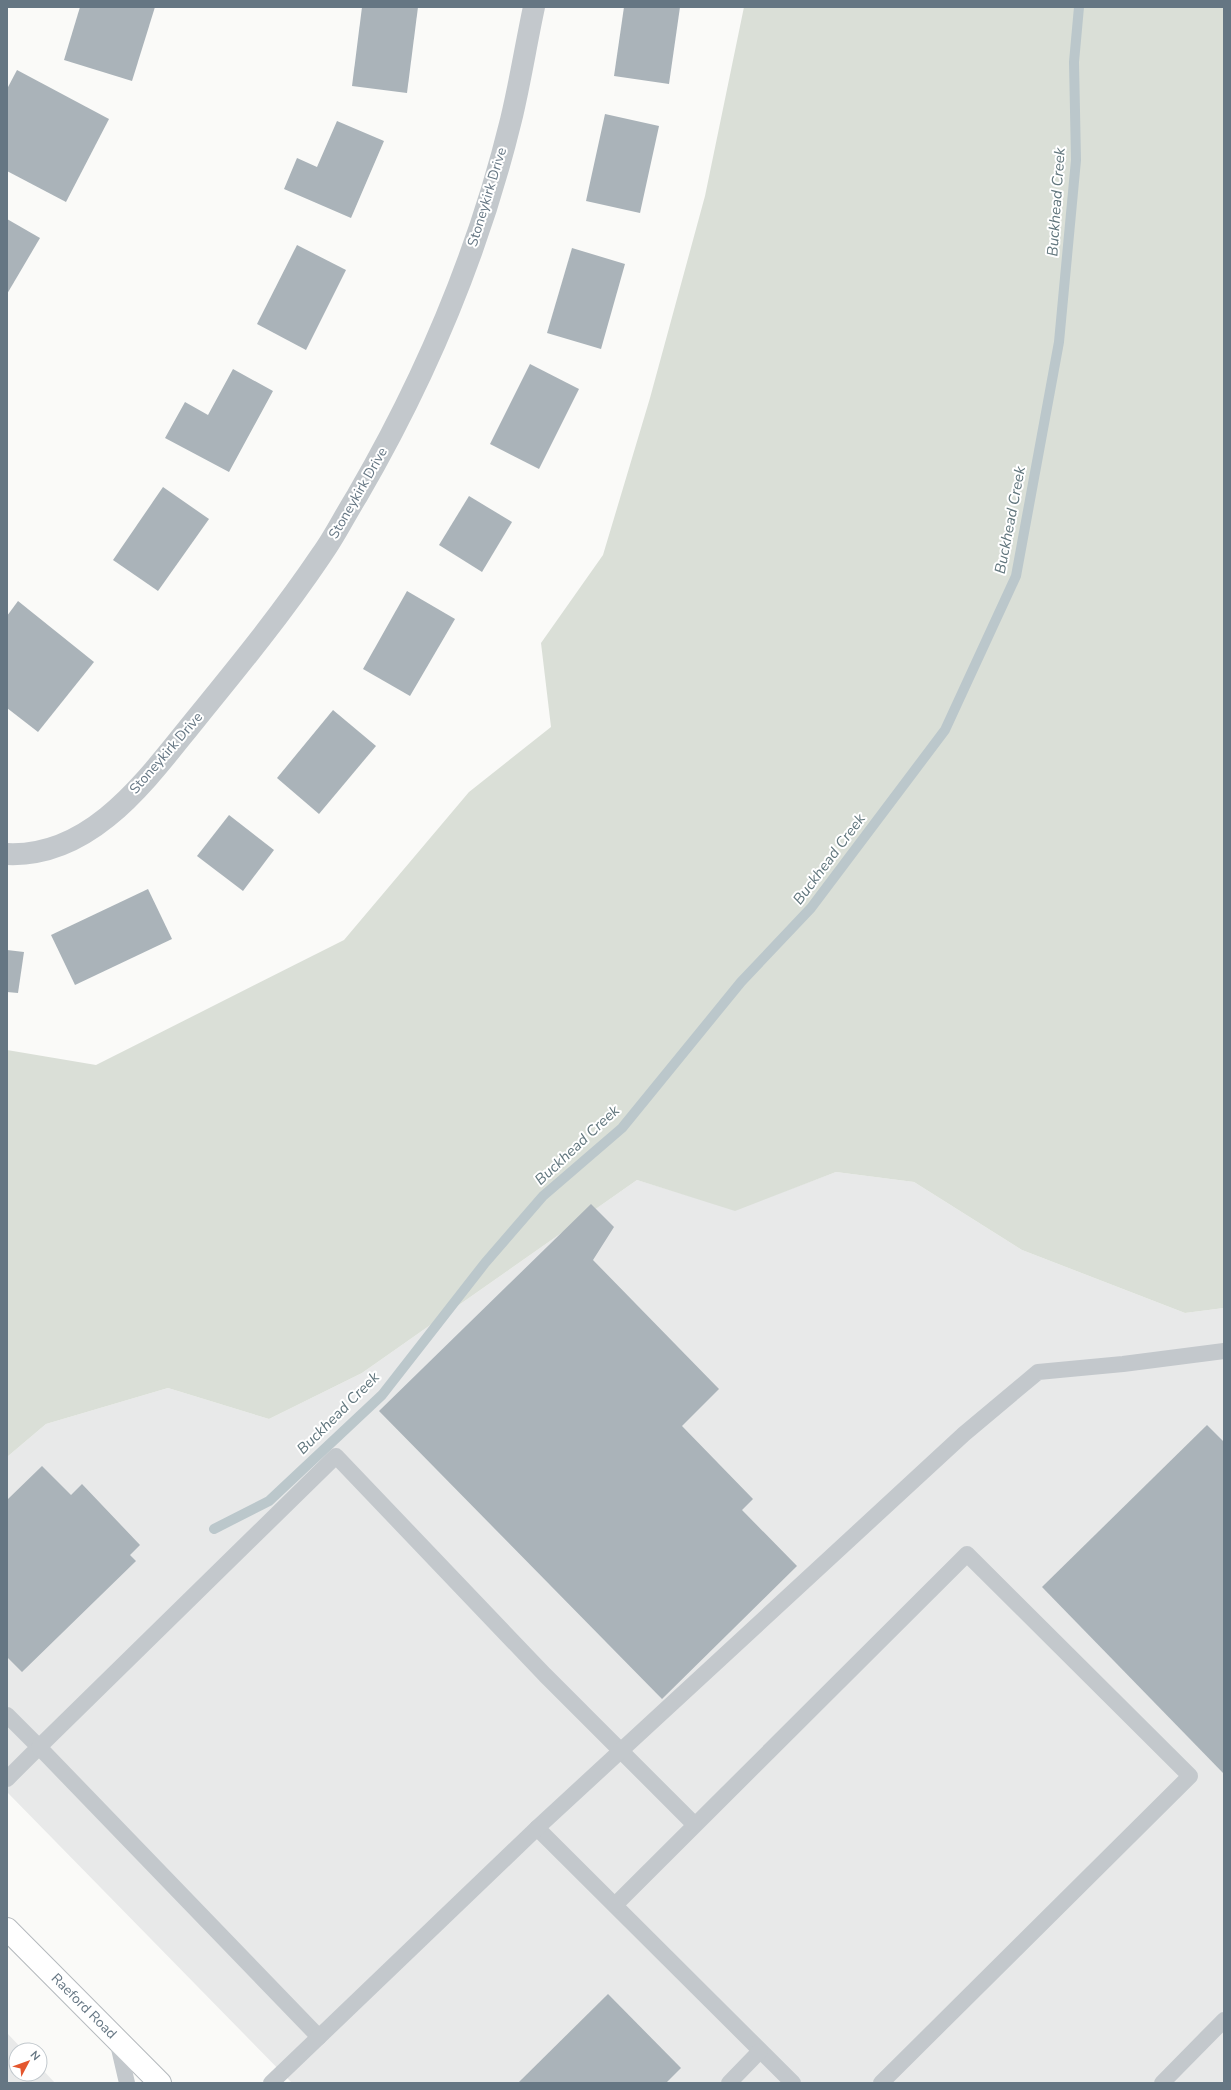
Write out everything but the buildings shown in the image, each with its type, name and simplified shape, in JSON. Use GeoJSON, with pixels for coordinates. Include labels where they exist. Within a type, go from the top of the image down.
{"type":"FeatureCollection","features":[{"type":"Feature","properties":{"kind":"highway","name":"Raeford Road"},"geometry":{"type":"LineString","coordinates":[[7,1929],[117,2038],[160,2083]]}},
{"type":"Feature","properties":{"kind":"street","name":"Stoneykirk Drive"},"geometry":{"type":"LineString","coordinates":[[7,854],[35,852],[58,846],[80,837],[116,811],[178,741],[269,630],[324,553],[384,450],[435,344],[469,256],[511,120],[534,7]]}},
{"type":"Feature","properties":{"kind":"lane"},"geometry":{"type":"LineString","coordinates":[[271,2083],[537,1828],[622,1752],[964,1434],[1038,1372],[1123,1364],[1224,1351]]}},
{"type":"Feature","properties":{"kind":"lane"},"geometry":{"type":"LineString","coordinates":[[7,1779],[336,1456],[539,1669],[694,1824]]}},
{"type":"Feature","properties":{"kind":"lane"},"geometry":{"type":"LineString","coordinates":[[615,1905],[694,1824],[967,1554],[1190,1776],[881,2083]]}},
{"type":"Feature","properties":{"kind":"lane"},"geometry":{"type":"LineString","coordinates":[[7,1715],[319,2037]]}},
{"type":"Feature","properties":{"kind":"lane"},"geometry":{"type":"LineString","coordinates":[[537,1828],[792,2083]]}},
{"type":"Feature","properties":{"kind":"lane"},"geometry":{"type":"LineString","coordinates":[[1162,2083],[1224,2020]]}},
{"type":"Feature","properties":{"kind":"lane"},"geometry":{"type":"LineString","coordinates":[[117,2038],[127,2083]]}},
{"type":"Feature","properties":{"kind":"lane"},"geometry":{"type":"LineString","coordinates":[[729,2083],[760,2051]]}},
{"type":"Feature","properties":{"kind":"shaded area"},"geometry":{"type":"Polygon","coordinates":[[[744,7],[1224,7],[1224,1308],[1185,1313],[1022,1250],[914,1182],[836,1172],[735,1211],[637,1180],[362,1373],[269,1419],[168,1388],[46,1424],[7,1457],[7,1050],[96,1065],[344,940],[469,792],[551,727],[541,643],[603,555],[650,398],[705,196],[744,7]]]}},
{"type":"Feature","properties":{"kind":"shaded area"},"geometry":{"type":"Polygon","coordinates":[[[836,1172],[914,1182],[1022,1250],[1185,1313],[1224,1308],[1224,2083],[292,2083],[7,1792],[7,1457],[46,1424],[168,1388],[269,1419],[362,1373],[637,1180],[735,1210],[836,1172]]]}},
{"type":"Feature","properties":{"kind":"shaded area"},"geometry":{"type":"Polygon","coordinates":[[[7,2033],[15,2042],[8,2042],[8,2082],[48,2082],[48,2076],[55,2083],[7,2083],[7,2033]]]}},
{"type":"Feature","properties":{"kind":"waterway","name":"Buckhead Creek"},"geometry":{"type":"LineString","coordinates":[[214,1529],[269,1501],[382,1395],[485,1263],[543,1196],[622,1128],[741,982],[811,908],[945,730],[1016,576],[1059,342],[1076,160],[1074,62],[1079,7]]}}]}
